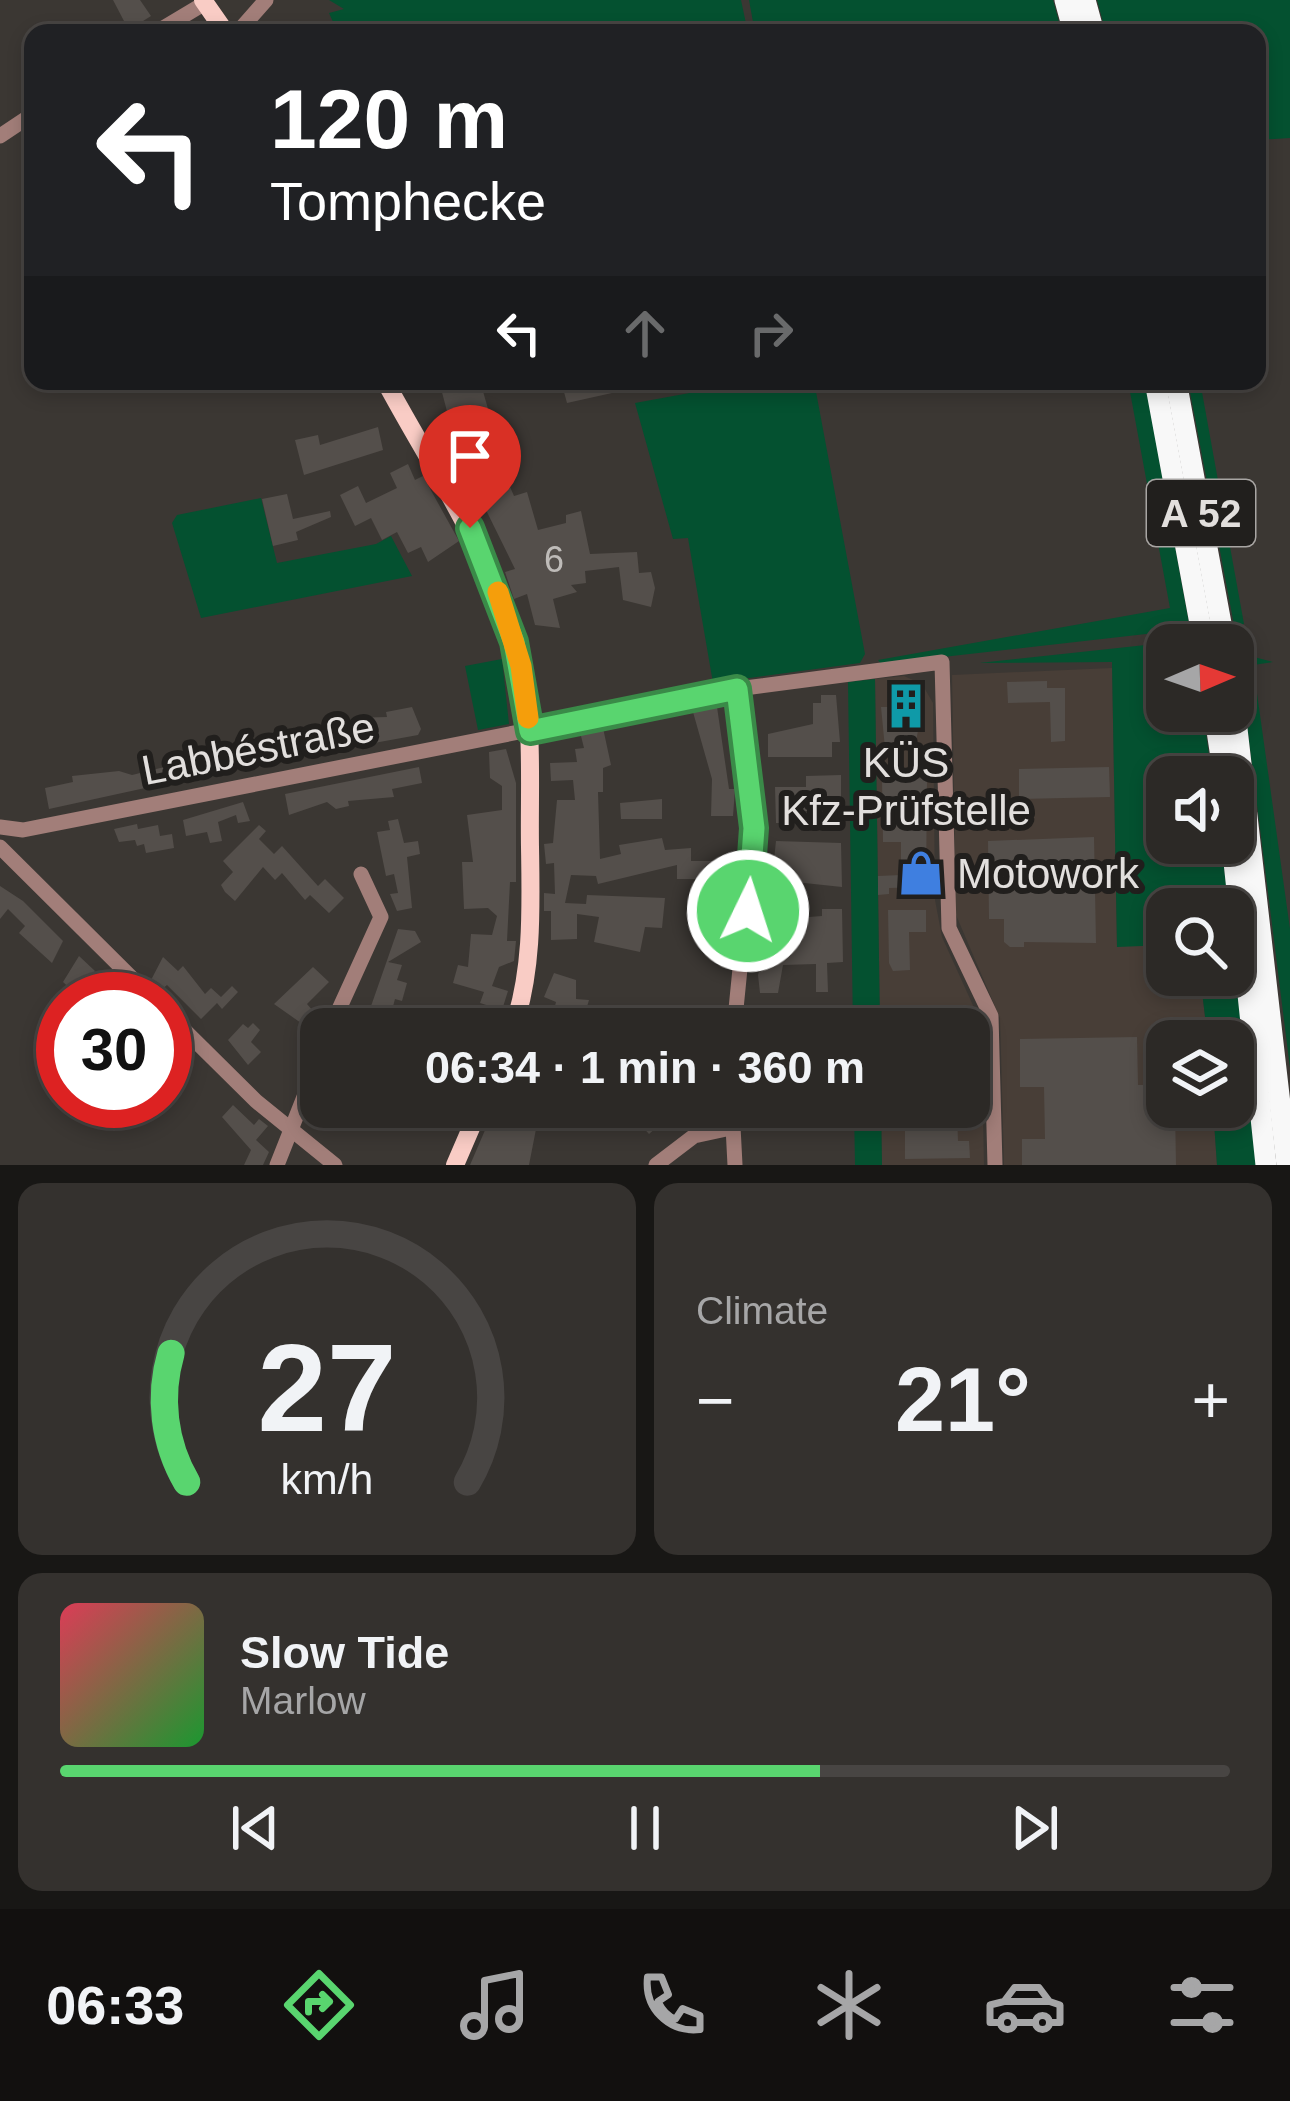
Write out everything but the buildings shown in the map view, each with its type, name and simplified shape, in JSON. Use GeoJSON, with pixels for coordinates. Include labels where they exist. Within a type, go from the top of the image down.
{"type":"FeatureCollection","features":[{"type":"Feature","properties":{"kind":"highway","name":"A 52"},"geometry":{"type":"LineString","coordinates":[[1157,390],[1200,624]]}},
{"type":"Feature","properties":{"kind":"highway","name":"A 52"},"geometry":{"type":"LineString","coordinates":[[1178,390],[1221,624]]}},
{"type":"Feature","properties":{"kind":"highway"},"geometry":{"type":"LineString","coordinates":[[1237,732],[1287,1165]]}},
{"type":"Feature","properties":{"kind":"highway"},"geometry":{"type":"LineString","coordinates":[[1234,864],[1266,1165]]}},
{"type":"Feature","properties":{"kind":"main road"},"geometry":{"type":"LineString","coordinates":[[390,390],[490,571],[521,666],[530,731],[530,933],[527,975],[518,1008]]}},
{"type":"Feature","properties":{"kind":"main road"},"geometry":{"type":"LineString","coordinates":[[455,1165],[471,1128]]}},
{"type":"Feature","properties":{"kind":"street"},"geometry":{"type":"LineString","coordinates":[[245,24],[266,0]]}},
{"type":"Feature","properties":{"kind":"street"},"geometry":{"type":"LineString","coordinates":[[169,24],[204,1]]}},
{"type":"Feature","properties":{"kind":"street","name":"Labbéstraße"},"geometry":{"type":"LineString","coordinates":[[0,827],[23,830],[737,689],[942,662],[949,928],[992,1016],[995,1165]]}},
{"type":"Feature","properties":{"kind":"street"},"geometry":{"type":"LineString","coordinates":[[736,1008],[754,828],[737,689]]}},
{"type":"Feature","properties":{"kind":"street"},"geometry":{"type":"LineString","coordinates":[[0,847],[126,972]]}},
{"type":"Feature","properties":{"kind":"street"},"geometry":{"type":"LineString","coordinates":[[340,1008],[381,917],[361,874]]}},
{"type":"Feature","properties":{"kind":"street"},"geometry":{"type":"LineString","coordinates":[[192,1036],[335,1165]]}},
{"type":"Feature","properties":{"kind":"street"},"geometry":{"type":"LineString","coordinates":[[277,1165],[300,1108]]}},
{"type":"Feature","properties":{"kind":"street"},"geometry":{"type":"LineString","coordinates":[[656,1165],[694,1136],[731,1128],[735,1165]]}},
{"type":"Feature","properties":{"kind":"shaded area"},"geometry":{"type":"Polygon","coordinates":[[[1112,668],[1117,946],[1146,945],[1146,996],[1203,996],[1205,1020],[1146,1020],[1146,1128],[1214,1128],[1217,1165],[1004,1165],[1000,1018],[956,915],[952,675],[1112,668]]]}},
{"type":"Feature","properties":{"kind":"shaded area"},"geometry":{"type":"Polygon","coordinates":[[[904,676],[922,684],[933,703],[935,900],[942,937],[974,1008],[880,1008],[875,679],[904,676]]]}},
{"type":"Feature","properties":{"kind":"shaded area"},"geometry":{"type":"Polygon","coordinates":[[[881,1128],[983,1128],[984,1165],[882,1165],[881,1128]]]}},
{"type":"Feature","properties":{"kind":"green space"},"geometry":{"type":"Polygon","coordinates":[[[329,0],[741,0],[746,24],[334,24],[329,13],[344,9],[329,0]]]}},
{"type":"Feature","properties":{"kind":"green space"},"geometry":{"type":"Polygon","coordinates":[[[749,0],[1053,0],[1060,24],[753,24],[749,0]]]}},
{"type":"Feature","properties":{"kind":"green space"},"geometry":{"type":"Polygon","coordinates":[[[1097,0],[1290,0],[1290,138],[1266,139],[1266,24],[1104,24],[1097,0]]]}},
{"type":"Feature","properties":{"kind":"green space"},"geometry":{"type":"Polygon","coordinates":[[[706,390],[816,390],[865,654],[860,663],[713,683],[688,538],[673,539],[635,403],[706,390]]]}},
{"type":"Feature","properties":{"kind":"green space"},"geometry":{"type":"Polygon","coordinates":[[[1130,390],[1147,390],[1189,624],[1146,624],[1146,634],[881,664],[878,660],[1170,608],[1130,390]]]}},
{"type":"Feature","properties":{"kind":"green space"},"geometry":{"type":"Polygon","coordinates":[[[1190,390],[1202,390],[1244,624],[1234,624],[1190,390]]]}},
{"type":"Feature","properties":{"kind":"green space"},"geometry":{"type":"Polygon","coordinates":[[[261,498],[277,563],[376,544],[391,536],[412,576],[201,618],[172,523],[177,515],[261,498]]]}},
{"type":"Feature","properties":{"kind":"green space"},"geometry":{"type":"Polygon","coordinates":[[[1146,645],[1146,732],[1206,732],[1209,756],[1146,756],[1146,864],[1224,864],[1226,888],[1146,888],[1146,946],[1117,947],[1112,662],[979,663],[1146,645]]]}},
{"type":"Feature","properties":{"kind":"green space"},"geometry":{"type":"Polygon","coordinates":[[[502,659],[509,724],[478,730],[465,666],[502,659]]]}},
{"type":"Feature","properties":{"kind":"green space"},"geometry":{"type":"Polygon","coordinates":[[[1254,672],[1290,929],[1290,1068],[1254,756],[1248,732],[1254,732],[1254,672]]]}},
{"type":"Feature","properties":{"kind":"green space"},"geometry":{"type":"Polygon","coordinates":[[[875,679],[880,1008],[853,1008],[848,682],[875,679]]]}},
{"type":"Feature","properties":{"kind":"green space"},"geometry":{"type":"Polygon","coordinates":[[[1203,996],[1238,996],[1241,1020],[1205,1020],[1203,996]]]}},
{"type":"Feature","properties":{"kind":"green space"},"geometry":{"type":"Polygon","coordinates":[[[854,1128],[881,1128],[882,1165],[855,1165],[854,1128]]]}},
{"type":"Feature","properties":{"kind":"green space"},"geometry":{"type":"Polygon","coordinates":[[[1214,1128],[1252,1128],[1256,1165],[1217,1165],[1214,1128]]]}},
{"type":"Feature","properties":{"kind":"slow traffic"},"geometry":{"type":"LineString","coordinates":[[498,592],[521,666],[528,718]]}},
{"type":"Feature","properties":{"kind":"place","name":"KÜS Kfz-Prüfstelle"},"geometry":{"type":"Point","coordinates":[906,706]}},
{"type":"Feature","properties":{"kind":"place","name":"Motowork"},"geometry":{"type":"Point","coordinates":[921,873]}},
{"type":"Feature","properties":{"kind":"route"},"geometry":{"type":"LineString","coordinates":[[470,528],[514,642],[530,731],[737,689],[754,828],[748,911]]}}]}
